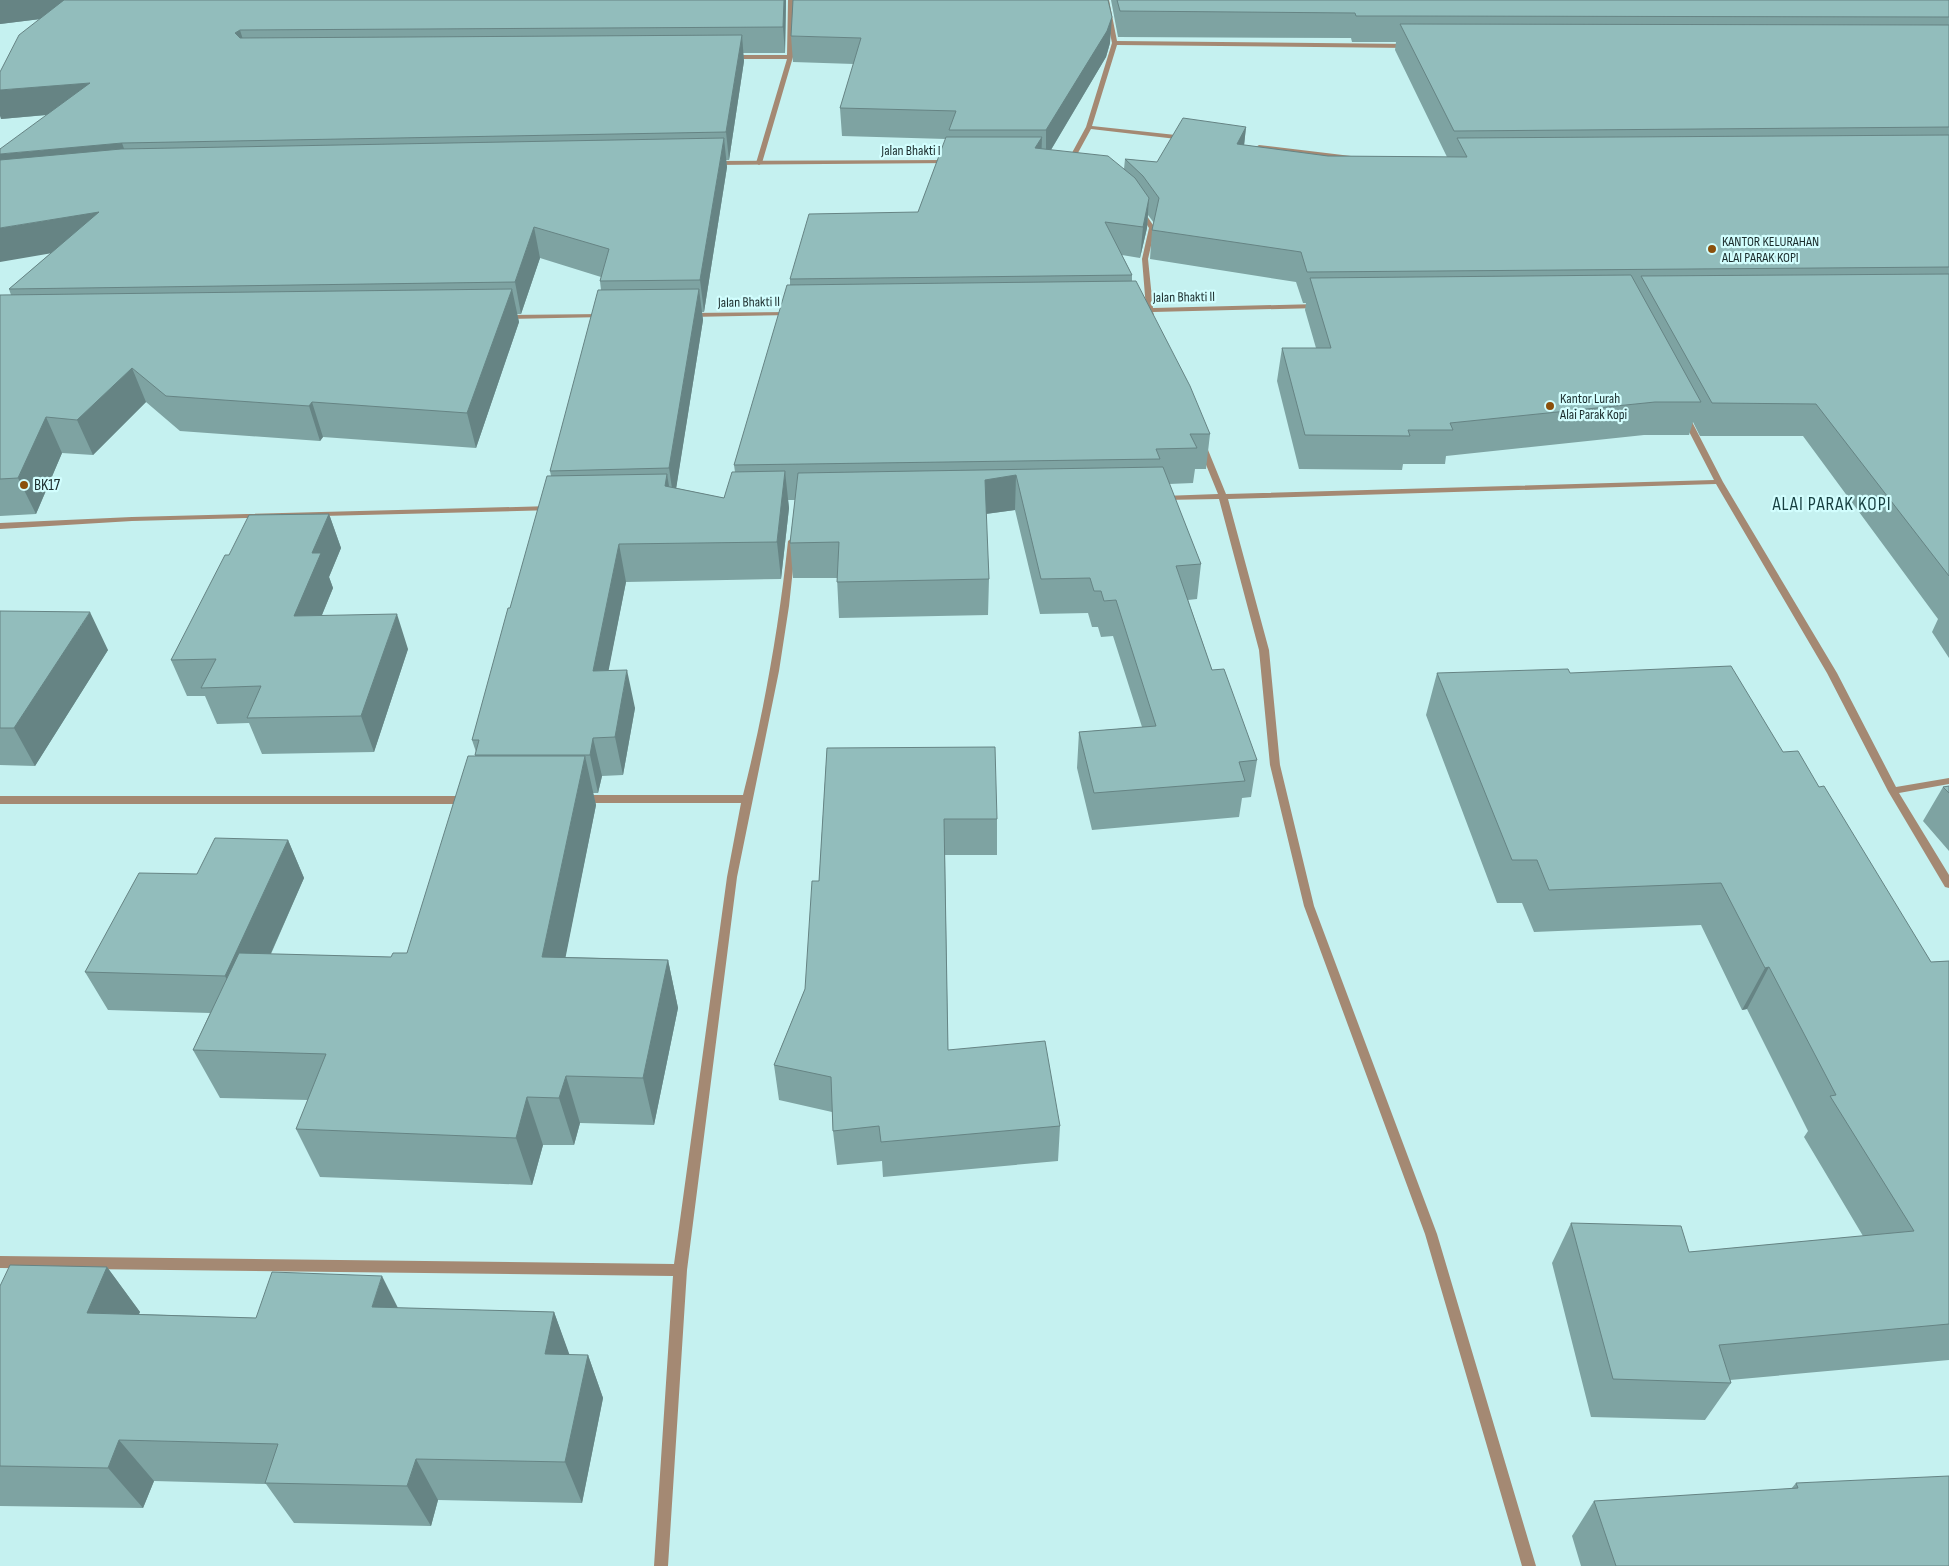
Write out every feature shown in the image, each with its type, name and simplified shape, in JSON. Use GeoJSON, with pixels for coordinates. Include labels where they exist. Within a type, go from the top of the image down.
{"type":"FeatureCollection","features":[{"type":"Feature","properties":{"kind":"street"},"geometry":{"type":"LineString","coordinates":[[759,163],[790,57],[791,0]]}},
{"type":"Feature","properties":{"kind":"street"},"geometry":{"type":"LineString","coordinates":[[1061,162],[1075,163],[1089,127],[1115,43],[1106,0]]}},
{"type":"Feature","properties":{"kind":"street"},"geometry":{"type":"LineString","coordinates":[[1115,43],[1419,46]]}},
{"type":"Feature","properties":{"kind":"street"},"geometry":{"type":"LineString","coordinates":[[722,57],[790,57]]}},
{"type":"Feature","properties":{"kind":"street"},"geometry":{"type":"LineString","coordinates":[[1089,127],[1195,140]]}},
{"type":"Feature","properties":{"kind":"street"},"geometry":{"type":"LineString","coordinates":[[1252,146],[1357,158]]}},
{"type":"Feature","properties":{"kind":"street","name":"Jalan Bhakti I"},"geometry":{"type":"LineString","coordinates":[[710,164],[954,162]]}},
{"type":"Feature","properties":{"kind":"street"},"geometry":{"type":"LineString","coordinates":[[1136,205],[1148,218],[1152,228],[1145,258],[1148,310],[1152,319]]}},
{"type":"Feature","properties":{"kind":"street","name":"Jalan Bhakti II"},"geometry":{"type":"LineString","coordinates":[[1129,310],[1326,306]]}},
{"type":"Feature","properties":{"kind":"street","name":"Jalan Bhakti II"},"geometry":{"type":"LineString","coordinates":[[683,315],[802,314]]}},
{"type":"Feature","properties":{"kind":"street"},"geometry":{"type":"LineString","coordinates":[[494,318],[613,316]]}},
{"type":"Feature","properties":{"kind":"street"},"geometry":{"type":"LineString","coordinates":[[1679,405],[1719,482],[1832,673],[1893,791],[1949,884]]}},
{"type":"Feature","properties":{"kind":"street"},"geometry":{"type":"LineString","coordinates":[[1198,435],[1223,497],[1264,650],[1275,765],[1309,906],[1432,1234],[1529,1566]]}},
{"type":"Feature","properties":{"kind":"street"},"geometry":{"type":"LineString","coordinates":[[1153,498],[1719,482]]}},
{"type":"Feature","properties":{"kind":"street"},"geometry":{"type":"LineString","coordinates":[[0,526],[142,518],[556,508]]}},
{"type":"Feature","properties":{"kind":"street"},"geometry":{"type":"LineString","coordinates":[[661,1566],[680,1270],[732,877],[747,799],[764,736],[788,587],[793,531]]}},
{"type":"Feature","properties":{"kind":"street"},"geometry":{"type":"LineString","coordinates":[[1893,791],[1949,781]]}},
{"type":"Feature","properties":{"kind":"street"},"geometry":{"type":"LineString","coordinates":[[568,799],[747,799]]}},
{"type":"Feature","properties":{"kind":"street"},"geometry":{"type":"LineString","coordinates":[[0,800],[478,800]]}},
{"type":"Feature","properties":{"kind":"street"},"geometry":{"type":"LineString","coordinates":[[0,1262],[680,1270]]}},
{"type":"Feature","properties":{"kind":"building"},"geometry":{"type":"Polygon","coordinates":[[[64,0],[784,0],[783,27],[240,30],[235,33],[240,38],[742,35],[726,132],[122,143],[0,154],[0,149],[90,83],[0,90],[0,72],[19,35],[64,0]]]}},
{"type":"Feature","properties":{"kind":"building"},"geometry":{"type":"Polygon","coordinates":[[[793,0],[1108,0],[1112,17],[1107,31],[1046,130],[949,130],[956,111],[840,108],[861,38],[791,36],[793,0]]]}},
{"type":"Feature","properties":{"kind":"building"},"geometry":{"type":"Polygon","coordinates":[[[1117,0],[1949,0],[1949,17],[1356,16],[1355,13],[1120,11],[1117,0]]]}},
{"type":"Feature","properties":{"kind":"building"},"geometry":{"type":"Polygon","coordinates":[[[1400,24],[1949,25],[1949,127],[1454,131],[1400,24]]]}},
{"type":"Feature","properties":{"kind":"building"},"geometry":{"type":"Polygon","coordinates":[[[1183,118],[1246,127],[1237,144],[1328,156],[1467,157],[1457,138],[1949,135],[1949,267],[1307,272],[1301,252],[1152,230],[1159,198],[1143,176],[1125,159],[1157,162],[1183,118]]]}},
{"type":"Feature","properties":{"kind":"building"},"geometry":{"type":"Polygon","coordinates":[[[946,137],[1042,137],[1035,148],[1108,156],[1135,178],[1149,198],[1143,227],[1105,222],[1132,275],[790,279],[809,214],[918,212],[946,137]]]}},
{"type":"Feature","properties":{"kind":"building"},"geometry":{"type":"Polygon","coordinates":[[[724,138],[700,280],[600,281],[609,249],[534,227],[515,282],[9,289],[99,212],[0,228],[0,160],[121,149],[724,138]]]}},
{"type":"Feature","properties":{"kind":"building"},"geometry":{"type":"Polygon","coordinates":[[[1949,274],[1949,576],[1816,404],[1712,403],[1641,276],[1949,274]]]}},
{"type":"Feature","properties":{"kind":"building"},"geometry":{"type":"Polygon","coordinates":[[[1631,275],[1701,402],[1655,402],[1450,423],[1453,430],[1408,430],[1410,436],[1305,435],[1282,348],[1331,348],[1310,278],[1631,275]]]}},
{"type":"Feature","properties":{"kind":"building"},"geometry":{"type":"Polygon","coordinates":[[[1136,281],[1190,386],[1210,434],[1190,434],[1197,448],[1156,449],[1160,459],[734,465],[787,285],[1136,281]]]}},
{"type":"Feature","properties":{"kind":"building"},"geometry":{"type":"Polygon","coordinates":[[[512,289],[467,413],[312,402],[309,406],[166,396],[132,368],[77,420],[46,417],[18,478],[0,479],[0,295],[512,289]]]}},
{"type":"Feature","properties":{"kind":"building"},"geometry":{"type":"Polygon","coordinates":[[[699,289],[669,468],[550,471],[598,290],[699,289]]]}},
{"type":"Feature","properties":{"kind":"building"},"geometry":{"type":"Polygon","coordinates":[[[1163,467],[1201,564],[1176,566],[1212,670],[1224,669],[1257,760],[1239,762],[1245,781],[1094,793],[1079,732],[1156,726],[1116,600],[1104,601],[1101,591],[1094,591],[1090,578],[1041,579],[1016,475],[985,480],[989,579],[837,582],[839,542],[790,543],[798,473],[1163,467]]]}},
{"type":"Feature","properties":{"kind":"building"},"geometry":{"type":"Polygon","coordinates":[[[785,471],[777,542],[619,544],[593,671],[627,670],[615,737],[593,738],[590,755],[475,755],[479,740],[472,740],[547,476],[667,474],[665,486],[724,498],[732,472],[785,471]]]}},
{"type":"Feature","properties":{"kind":"building"},"geometry":{"type":"Polygon","coordinates":[[[329,514],[312,553],[321,553],[294,616],[397,614],[361,716],[247,718],[261,686],[201,688],[216,659],[171,660],[225,555],[229,555],[249,515],[329,514]]]}},
{"type":"Feature","properties":{"kind":"building"},"geometry":{"type":"Polygon","coordinates":[[[0,611],[90,612],[14,728],[0,728],[0,611]]]}},
{"type":"Feature","properties":{"kind":"building"},"geometry":{"type":"Polygon","coordinates":[[[1731,666],[1783,752],[1798,751],[1819,787],[1824,786],[1931,962],[1949,961],[1949,1324],[1719,1345],[1731,1383],[1613,1379],[1571,1223],[1681,1226],[1689,1252],[1914,1231],[1830,1096],[1836,1095],[1769,967],[1765,968],[1721,883],[1549,890],[1537,860],[1512,860],[1437,673],[1568,669],[1570,673],[1731,666]]]}},
{"type":"Feature","properties":{"kind":"building"},"geometry":{"type":"Polygon","coordinates":[[[995,747],[997,819],[944,819],[948,1050],[1045,1041],[1060,1126],[881,1142],[879,1126],[833,1131],[831,1077],[774,1065],[805,989],[812,881],[819,881],[827,748],[995,747]]]}},
{"type":"Feature","properties":{"kind":"building"},"geometry":{"type":"Polygon","coordinates":[[[468,756],[585,756],[542,957],[668,960],[643,1078],[566,1076],[559,1098],[527,1097],[516,1138],[296,1129],[326,1054],[193,1050],[239,953],[391,957],[393,953],[407,953],[468,756]]]}},
{"type":"Feature","properties":{"kind":"building"},"geometry":{"type":"Polygon","coordinates":[[[1949,786],[1949,793],[1943,787],[1949,786]]]}},
{"type":"Feature","properties":{"kind":"building"},"geometry":{"type":"Polygon","coordinates":[[[215,838],[288,840],[225,976],[85,972],[139,873],[197,874],[215,838]]]}},
{"type":"Feature","properties":{"kind":"building"},"geometry":{"type":"Polygon","coordinates":[[[10,1265],[107,1267],[87,1313],[256,1318],[272,1272],[382,1276],[372,1307],[554,1312],[545,1354],[588,1355],[565,1462],[416,1459],[407,1486],[265,1483],[278,1444],[119,1440],[108,1468],[0,1466],[0,1286],[10,1265]]]}},
{"type":"Feature","properties":{"kind":"building"},"geometry":{"type":"Polygon","coordinates":[[[1949,1476],[1949,1566],[1616,1566],[1594,1501],[1798,1488],[1796,1483],[1949,1476]]]}},
{"type":"Feature","properties":{"kind":"place","name":"KANTOR KELURAHAN ALAI PARAK KOPI"},"geometry":{"type":"Point","coordinates":[1712,249]}},
{"type":"Feature","properties":{"kind":"place","name":"Kantor Lurah Alai Parak Kopi"},"geometry":{"type":"Point","coordinates":[1550,406]}},
{"type":"Feature","properties":{"kind":"place","name":"BK17"},"geometry":{"type":"Point","coordinates":[24,485]}},
{"type":"Feature","properties":{"kind":"district","name":"ALAI PARAK KOPI"},"geometry":{"type":"Point","coordinates":[1832,504]}}]}
